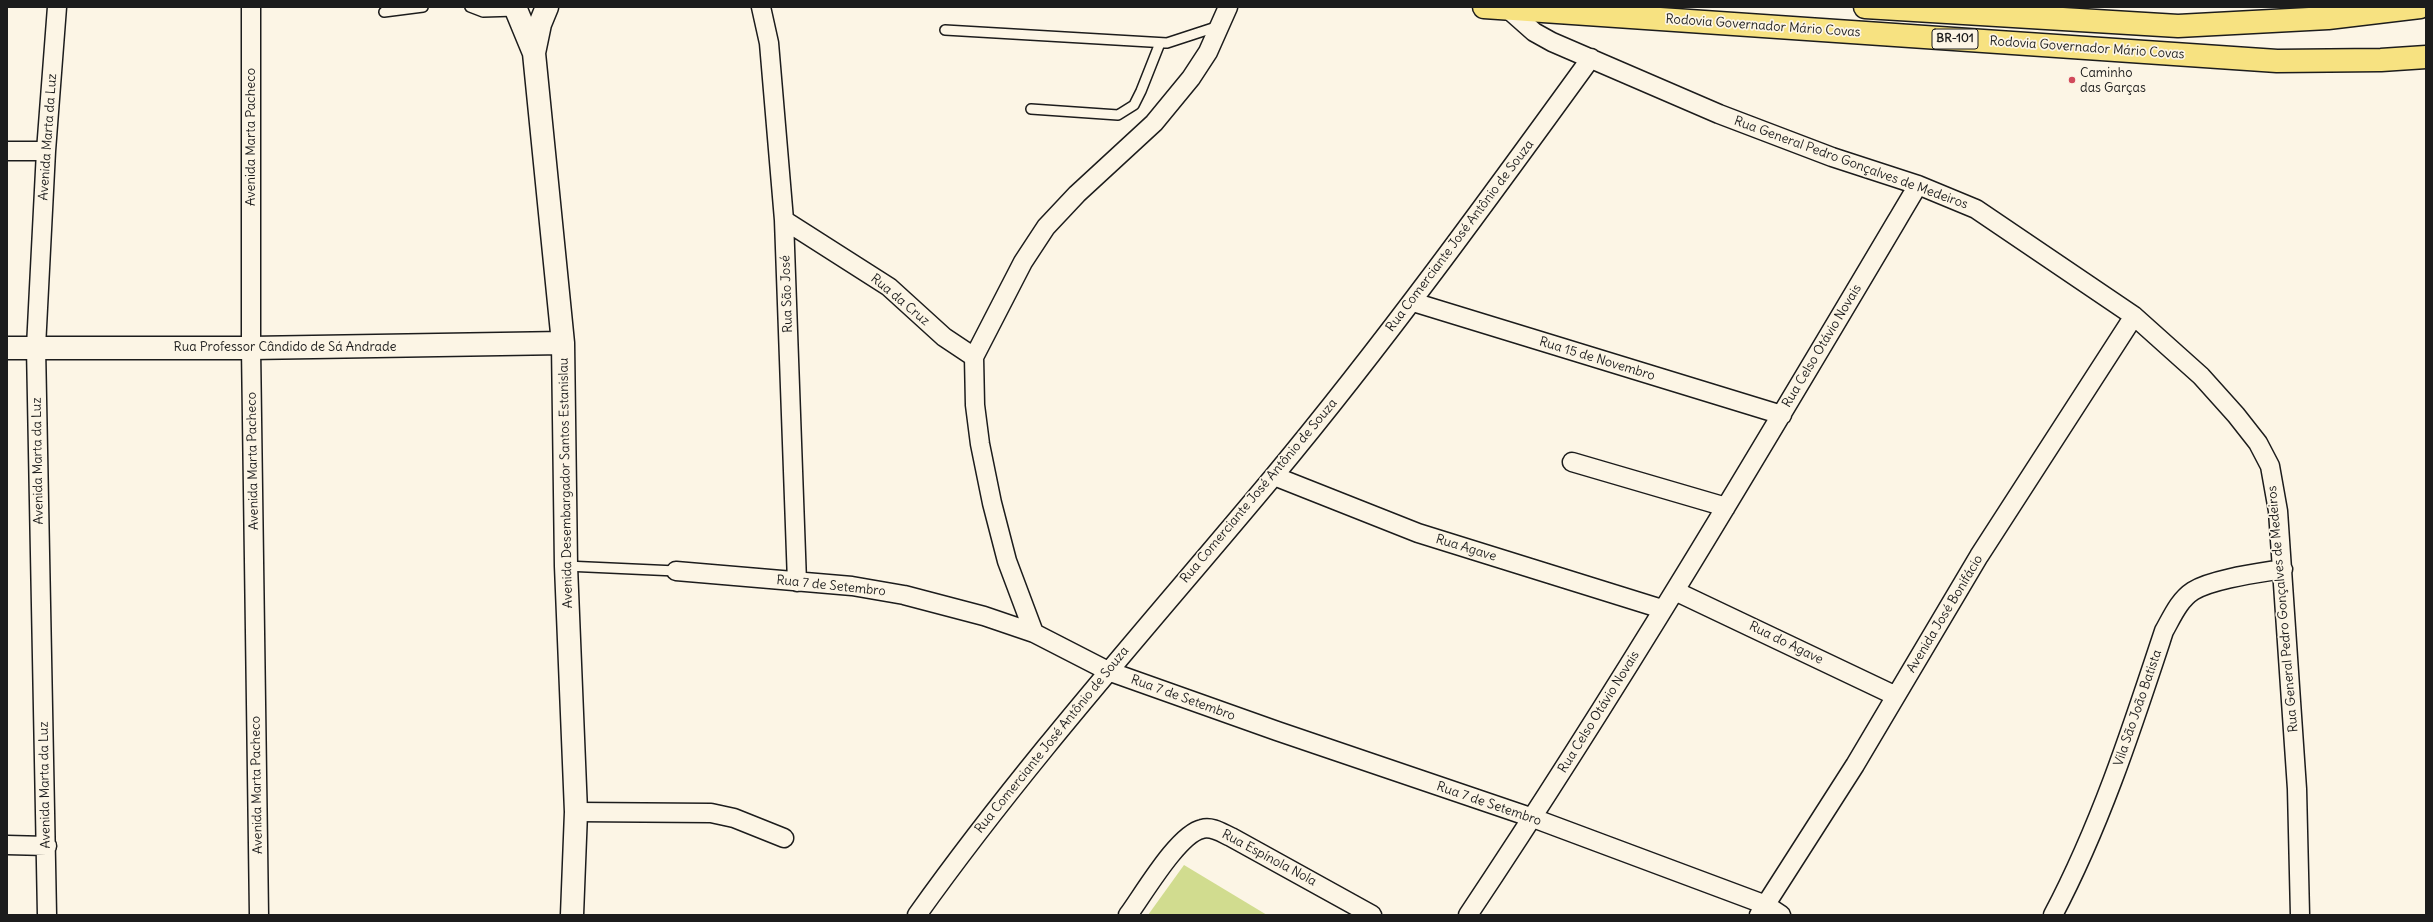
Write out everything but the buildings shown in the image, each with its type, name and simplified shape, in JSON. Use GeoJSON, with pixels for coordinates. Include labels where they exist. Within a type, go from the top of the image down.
{"type":"FeatureCollection","features":[{"type":"Feature","properties":{"kind":"highway","name":"Rodovia Governador Mário Covas"},"geometry":{"type":"LineString","coordinates":[[1484,7],[2277,61],[2381,60],[2426,57]]}},
{"type":"Feature","properties":{"kind":"highway","name":"Rodovia Governador Mário Covas"},"geometry":{"type":"LineString","coordinates":[[1865,7],[2178,26],[2328,18],[2420,7]]}},
{"type":"Feature","properties":{"kind":"street","name":"Avenida Marta da Luz"},"geometry":{"type":"LineString","coordinates":[[47,915],[47,846],[36,347],[46,151],[57,7]]}},
{"type":"Feature","properties":{"kind":"street","name":"Avenida Marta Pacheco"},"geometry":{"type":"LineString","coordinates":[[251,7],[251,348],[258,915]]}},
{"type":"Feature","properties":{"kind":"street","name":"Avenida Desembargador Santos Estanislau"},"geometry":{"type":"LineString","coordinates":[[534,53],[540,24],[547,7]]}},
{"type":"Feature","properties":{"kind":"street","name":"Rua São José"},"geometry":{"type":"LineString","coordinates":[[760,7],[769,44],[784,220],[797,582]]}},
{"type":"Feature","properties":{"kind":"street"},"geometry":{"type":"LineString","coordinates":[[1034,633],[1007,561],[992,503],[974,405],[974,357],[1023,262],[1046,227],[1077,194],[1154,123],[1191,78],[1208,52],[1228,7]]}},
{"type":"Feature","properties":{"kind":"street","name":"Avenida Desembargador Santos Estanislau"},"geometry":{"type":"LineString","coordinates":[[516,9],[534,53],[563,343],[566,566],[576,812],[572,915]]}},
{"type":"Feature","properties":{"kind":"street","name":"Rua General Pedro Gonçalves de Medeiros"},"geometry":{"type":"LineString","coordinates":[[1508,9],[1534,32],[1719,114],[1832,157],[1918,185],[1976,209],[2134,316],[2201,376],[2236,415],[2258,443],[2270,466],[2274,483],[2283,569],[2297,789],[2300,915]]}},
{"type":"Feature","properties":{"kind":"street","name":"Rua Comerciante José Antônio de Souza"},"geometry":{"type":"LineString","coordinates":[[917,915],[1015,783],[1274,476],[1413,302],[1592,58]]}},
{"type":"Feature","properties":{"kind":"street"},"geometry":{"type":"LineString","coordinates":[[7,151],[46,151]]}},
{"type":"Feature","properties":{"kind":"street","name":"Rua Celso Otávio Novais"},"geometry":{"type":"LineString","coordinates":[[1468,915],[1533,818],[1662,609],[1675,591],[1782,415],[1918,185]]}},
{"type":"Feature","properties":{"kind":"street","name":"Rua da Cruz"},"geometry":{"type":"LineString","coordinates":[[784,220],[889,287],[944,337],[974,357]]}},
{"type":"Feature","properties":{"kind":"street","name":"Rua 15 de Novembro"},"geometry":{"type":"LineString","coordinates":[[1413,302],[1782,415]]}},
{"type":"Feature","properties":{"kind":"street","name":"Avenida José Bonifácio"},"geometry":{"type":"LineString","coordinates":[[1762,910],[1896,696],[1979,556],[2134,316]]}},
{"type":"Feature","properties":{"kind":"street","name":"Rua Professor Cândido de Sá Andrade"},"geometry":{"type":"LineString","coordinates":[[7,348],[251,348],[563,343]]}},
{"type":"Feature","properties":{"kind":"street"},"geometry":{"type":"LineString","coordinates":[[1572,462],[1726,507]]}},
{"type":"Feature","properties":{"kind":"street","name":"Rua Agave"},"geometry":{"type":"LineString","coordinates":[[1274,476],[1418,532],[1662,609]]}},
{"type":"Feature","properties":{"kind":"street","name":"Vila São João Batista"},"geometry":{"type":"LineString","coordinates":[[2053,915],[2078,869],[2099,820],[2164,631],[2176,608],[2193,591],[2204,587],[2283,569]]}},
{"type":"Feature","properties":{"kind":"street","name":"Rua 7 de Setembro"},"geometry":{"type":"LineString","coordinates":[[676,571],[852,586],[904,595],[984,616],[1034,633],[1108,671],[1277,731],[1533,818],[1762,910],[1781,915]]}},
{"type":"Feature","properties":{"kind":"street","name":"Rua do Agave"},"geometry":{"type":"LineString","coordinates":[[1675,591],[1896,696]]}},
{"type":"Feature","properties":{"kind":"street"},"geometry":{"type":"LineString","coordinates":[[576,812],[712,813],[734,818],[784,838]]}},
{"type":"Feature","properties":{"kind":"street","name":"Rua Espínola Nola"},"geometry":{"type":"LineString","coordinates":[[1128,915],[1176,848],[1190,834],[1202,828],[1215,829],[1231,837],[1372,915]]}},
{"type":"Feature","properties":{"kind":"street"},"geometry":{"type":"LineString","coordinates":[[7,845],[47,846]]}},
{"type":"Feature","properties":{"kind":"lane"},"geometry":{"type":"LineString","coordinates":[[384,12],[423,7]]}},
{"type":"Feature","properties":{"kind":"lane"},"geometry":{"type":"LineString","coordinates":[[470,7],[483,12],[516,9]]}},
{"type":"Feature","properties":{"kind":"lane"},"geometry":{"type":"LineString","coordinates":[[945,30],[1167,43],[1219,26]]}},
{"type":"Feature","properties":{"kind":"lane"},"geometry":{"type":"LineString","coordinates":[[1031,109],[1118,115],[1134,105],[1160,43]]}},
{"type":"Feature","properties":{"kind":"lane","name":"Rua 7 de Setembro"},"geometry":{"type":"LineString","coordinates":[[566,566],[676,571]]}},
{"type":"Feature","properties":{"kind":"green space"},"geometry":{"type":"Polygon","coordinates":[[[1184,865],[1267,915],[1148,915],[1184,865]]]}},
{"type":"Feature","properties":{"kind":"place","name":"Caminho das Garças"},"geometry":{"type":"Point","coordinates":[2072,80]}}]}
